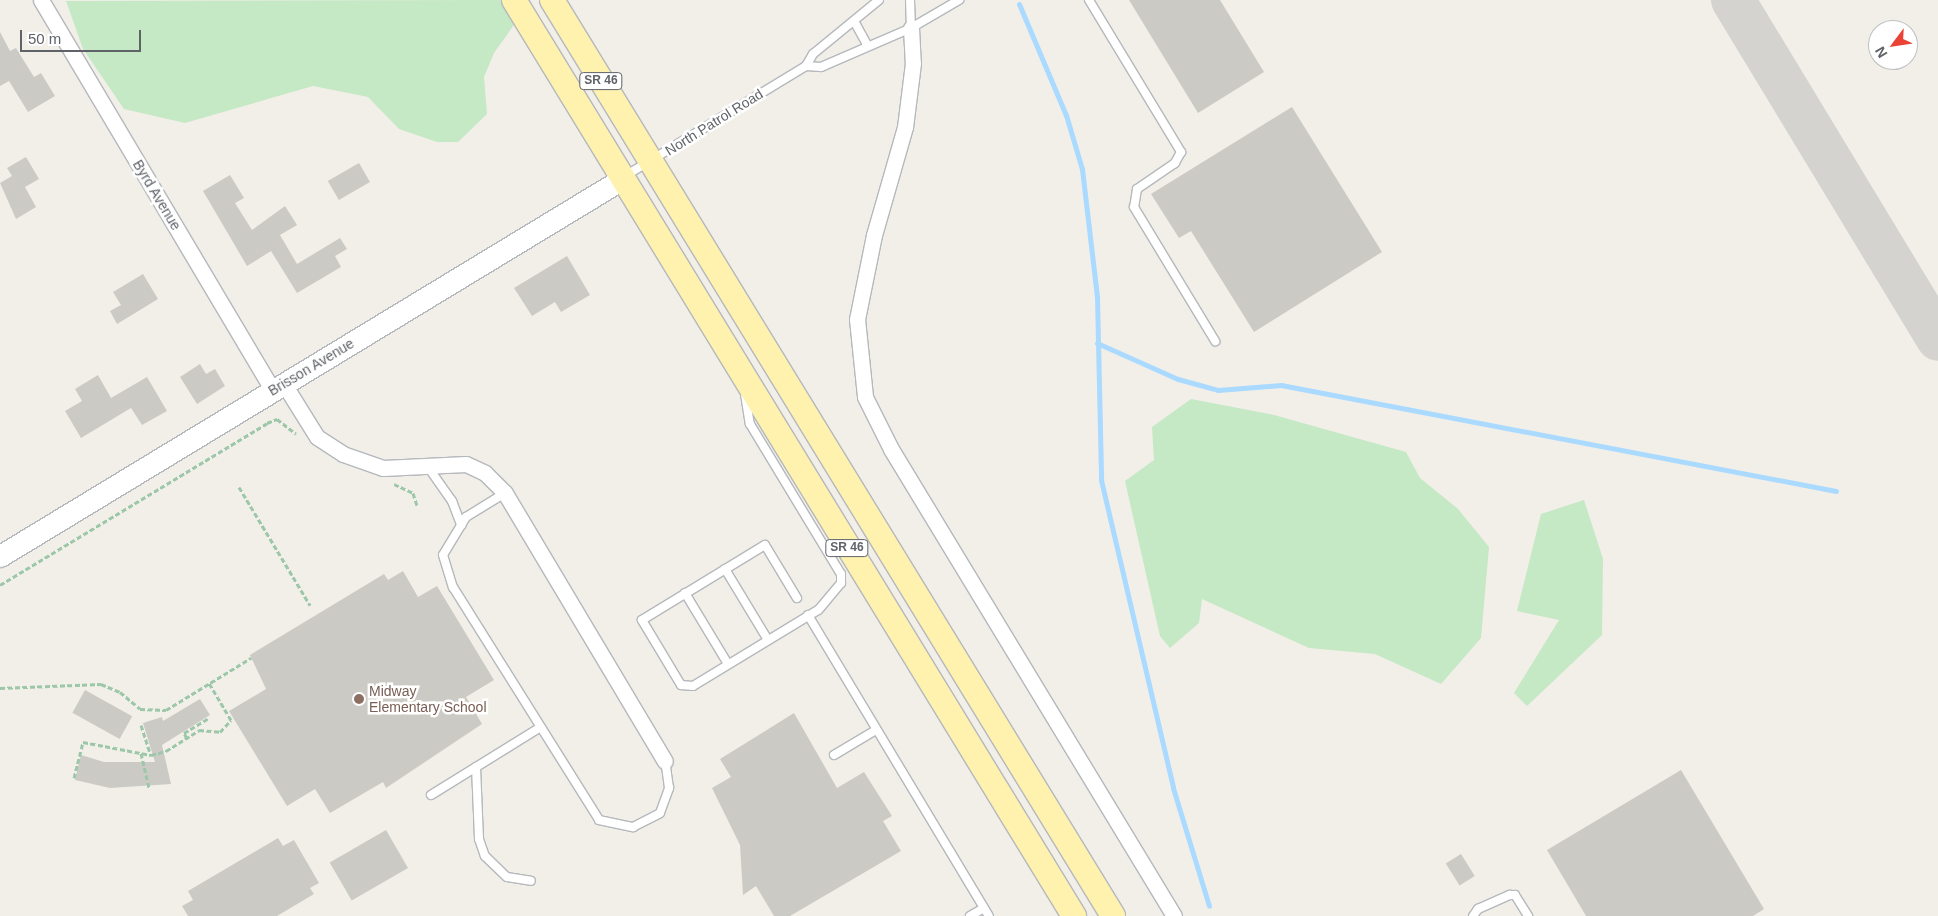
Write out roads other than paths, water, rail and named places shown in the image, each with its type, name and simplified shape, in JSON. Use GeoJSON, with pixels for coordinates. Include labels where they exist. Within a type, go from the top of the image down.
{"type":"FeatureCollection","features":[{"type":"Feature","properties":{"kind":"main road","name":"SR 46"},"geometry":{"type":"LineString","coordinates":[[514,0],[743,380],[1074,916]]}},
{"type":"Feature","properties":{"kind":"main road","name":"SR 46"},"geometry":{"type":"LineString","coordinates":[[552,0],[649,162],[1113,916]]}},
{"type":"Feature","properties":{"kind":"street","name":"Byrd Avenue"},"geometry":{"type":"LineString","coordinates":[[41,0],[278,387],[317,437],[343,454],[382,468],[466,464],[485,473],[505,493],[665,761]]}},
{"type":"Feature","properties":{"kind":"street"},"geometry":{"type":"LineString","coordinates":[[911,28],[913,63],[905,127],[874,235],[857,319],[866,397],[891,449],[1174,916]]}},
{"type":"Feature","properties":{"kind":"street","name":"Brisson Avenue"},"geometry":{"type":"LineString","coordinates":[[0,556],[622,179]]}},
{"type":"Feature","properties":{"kind":"lane","name":"North Patrol Road"},"geometry":{"type":"LineString","coordinates":[[622,179],[806,66],[813,54],[879,0]]}},
{"type":"Feature","properties":{"kind":"lane"},"geometry":{"type":"LineString","coordinates":[[910,0],[911,28]]}},
{"type":"Feature","properties":{"kind":"lane","name":"North Patrol Road"},"geometry":{"type":"LineString","coordinates":[[806,66],[821,67],[911,28],[959,0]]}},
{"type":"Feature","properties":{"kind":"lane"},"geometry":{"type":"LineString","coordinates":[[1089,0],[1181,152],[1175,163],[1138,189],[1134,207],[1215,341]]}},
{"type":"Feature","properties":{"kind":"lane"},"geometry":{"type":"LineString","coordinates":[[854,21],[868,46]]}},
{"type":"Feature","properties":{"kind":"lane"},"geometry":{"type":"LineString","coordinates":[[743,380],[750,424],[841,574],[836,593],[808,615],[693,686],[681,684],[642,620],[765,545],[797,598]]}},
{"type":"Feature","properties":{"kind":"lane"},"geometry":{"type":"LineString","coordinates":[[428,467],[452,501],[461,526]]}},
{"type":"Feature","properties":{"kind":"lane"},"geometry":{"type":"LineString","coordinates":[[505,493],[466,517],[443,555],[453,587],[538,728],[589,808],[599,820],[616,826],[648,823],[660,813],[669,788],[665,761]]}},
{"type":"Feature","properties":{"kind":"lane"},"geometry":{"type":"LineString","coordinates":[[725,569],[768,640]]}},
{"type":"Feature","properties":{"kind":"lane"},"geometry":{"type":"LineString","coordinates":[[685,593],[728,664]]}},
{"type":"Feature","properties":{"kind":"lane"},"geometry":{"type":"LineString","coordinates":[[808,615],[989,916]]}},
{"type":"Feature","properties":{"kind":"lane"},"geometry":{"type":"LineString","coordinates":[[431,795],[538,728]]}},
{"type":"Feature","properties":{"kind":"lane"},"geometry":{"type":"LineString","coordinates":[[834,756],[876,730]]}},
{"type":"Feature","properties":{"kind":"lane"},"geometry":{"type":"LineString","coordinates":[[476,767],[479,839],[485,856],[507,877],[531,881]]}},
{"type":"Feature","properties":{"kind":"lane"},"geometry":{"type":"LineString","coordinates":[[1473,916],[1478,909],[1510,894],[1528,916]]}},
{"type":"Feature","properties":{"kind":"lane"},"geometry":{"type":"LineString","coordinates":[[970,916],[984,908]]}},
{"type":"Feature","properties":{"kind":"waterway"},"geometry":{"type":"LineString","coordinates":[[1019,4],[1066,115],[1082,169],[1097,297],[1101,480],[1173,788],[1209,906]]}},
{"type":"Feature","properties":{"kind":"waterway"},"geometry":{"type":"LineString","coordinates":[[1097,343],[1178,379],[1218,390],[1281,385],[1836,491]]}},
{"type":"Feature","properties":{"kind":"place","name":"Midway Elementary School"},"geometry":{"type":"Point","coordinates":[359,699]}}]}
